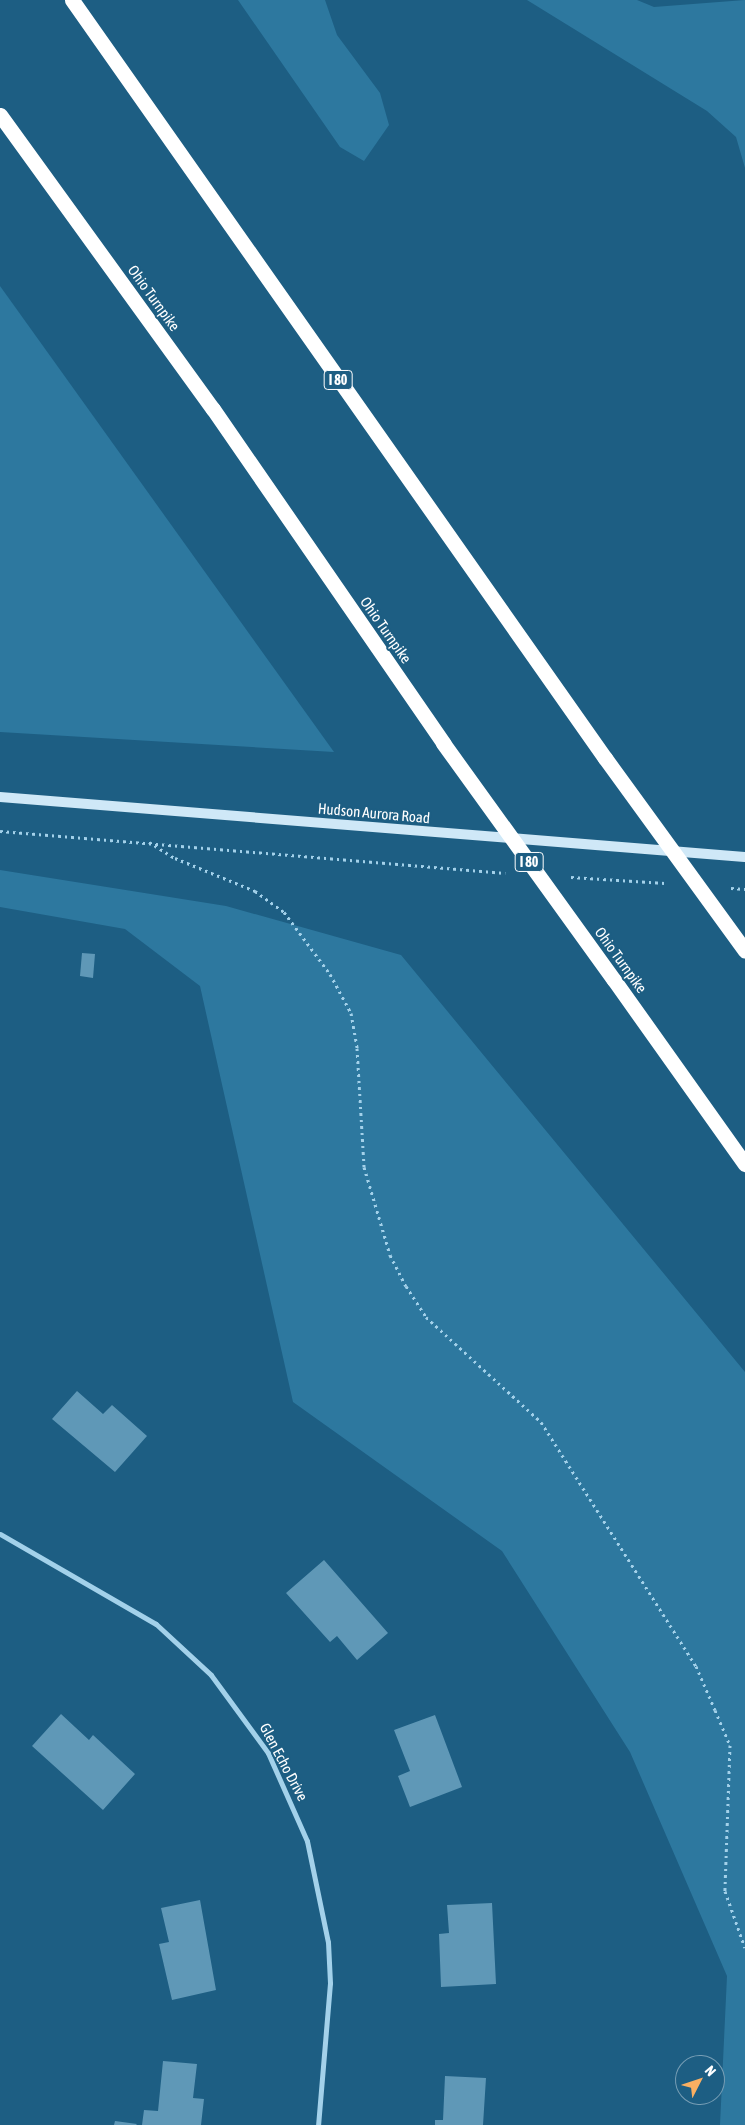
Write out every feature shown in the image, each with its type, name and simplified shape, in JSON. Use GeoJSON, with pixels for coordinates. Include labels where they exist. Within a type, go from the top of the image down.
{"type":"FeatureCollection","features":[{"type":"Feature","properties":{"kind":"highway","name":"I 80"},"geometry":{"type":"LineString","coordinates":[[72,0],[605,758],[745,951]]}},
{"type":"Feature","properties":{"kind":"highway","name":"Ohio Turnpike"},"geometry":{"type":"LineString","coordinates":[[0,115],[213,409],[443,743],[745,1164]]}},
{"type":"Feature","properties":{"kind":"street","name":"Hudson Aurora Road"},"geometry":{"type":"LineString","coordinates":[[0,797],[745,857]]}},
{"type":"Feature","properties":{"kind":"street","name":"Glen Echo Drive"},"geometry":{"type":"LineString","coordinates":[[0,1534],[156,1624],[211,1675],[268,1753],[307,1841],[328,1942],[330,1984],[318,2125]]}},
{"type":"Feature","properties":{"kind":"path"},"geometry":{"type":"LineString","coordinates":[[0,831],[510,873]]}},
{"type":"Feature","properties":{"kind":"path"},"geometry":{"type":"LineString","coordinates":[[149,842],[175,858],[255,892],[284,912],[330,974],[350,1013],[357,1048],[364,1167],[390,1254],[406,1286],[432,1324],[541,1422],[696,1666],[715,1710],[730,1746],[725,1891],[745,1948]]}},
{"type":"Feature","properties":{"kind":"path"},"geometry":{"type":"LineString","coordinates":[[569,877],[676,884]]}},
{"type":"Feature","properties":{"kind":"path"},"geometry":{"type":"LineString","coordinates":[[725,887],[745,889]]}},
{"type":"Feature","properties":{"kind":"shaded area"},"geometry":{"type":"Polygon","coordinates":[[[238,0],[325,0],[337,35],[380,93],[389,125],[364,161],[340,147],[238,0]]]}},
{"type":"Feature","properties":{"kind":"shaded area"},"geometry":{"type":"Polygon","coordinates":[[[527,0],[637,0],[654,7],[745,0],[745,168],[736,137],[707,111],[527,0]]]}},
{"type":"Feature","properties":{"kind":"shaded area"},"geometry":{"type":"Polygon","coordinates":[[[0,286],[334,752],[0,732],[0,286]]]}},
{"type":"Feature","properties":{"kind":"shaded area"},"geometry":{"type":"Polygon","coordinates":[[[0,870],[226,906],[401,955],[745,1372],[745,2125],[720,2125],[721,2105],[725,2105],[725,2055],[723,2055],[727,1976],[630,1752],[502,1551],[293,1402],[200,986],[125,929],[0,907],[0,870]]]}},
{"type":"Feature","properties":{"kind":"building"},"geometry":{"type":"Polygon","coordinates":[[[82,953],[95,954],[93,978],[80,976],[82,953]]]}},
{"type":"Feature","properties":{"kind":"building"},"geometry":{"type":"Polygon","coordinates":[[[77,1391],[103,1414],[112,1405],[147,1436],[115,1472],[52,1419],[77,1391]]]}},
{"type":"Feature","properties":{"kind":"building"},"geometry":{"type":"Polygon","coordinates":[[[324,1560],[388,1633],[357,1660],[337,1636],[330,1642],[286,1593],[324,1560]]]}},
{"type":"Feature","properties":{"kind":"building"},"geometry":{"type":"Polygon","coordinates":[[[61,1714],[89,1740],[93,1735],[135,1774],[103,1810],[32,1746],[61,1714]]]}},
{"type":"Feature","properties":{"kind":"building"},"geometry":{"type":"Polygon","coordinates":[[[435,1715],[462,1787],[410,1807],[398,1776],[410,1771],[394,1730],[435,1715]]]}},
{"type":"Feature","properties":{"kind":"building"},"geometry":{"type":"Polygon","coordinates":[[[200,1900],[216,1990],[172,2000],[159,1944],[169,1942],[161,1908],[200,1900]]]}},
{"type":"Feature","properties":{"kind":"building"},"geometry":{"type":"Polygon","coordinates":[[[492,1903],[496,1984],[441,1987],[439,1934],[449,1933],[447,1905],[492,1903]]]}},
{"type":"Feature","properties":{"kind":"building"},"geometry":{"type":"Polygon","coordinates":[[[163,2061],[197,2064],[193,2098],[204,2099],[201,2125],[142,2125],[144,2110],[158,2111],[163,2061]]]}},
{"type":"Feature","properties":{"kind":"building"},"geometry":{"type":"Polygon","coordinates":[[[445,2076],[486,2078],[483,2125],[435,2125],[435,2120],[443,2120],[445,2076]]]}},
{"type":"Feature","properties":{"kind":"building"},"geometry":{"type":"Polygon","coordinates":[[[115,2121],[137,2124],[114,2125],[115,2121]]]}}]}
